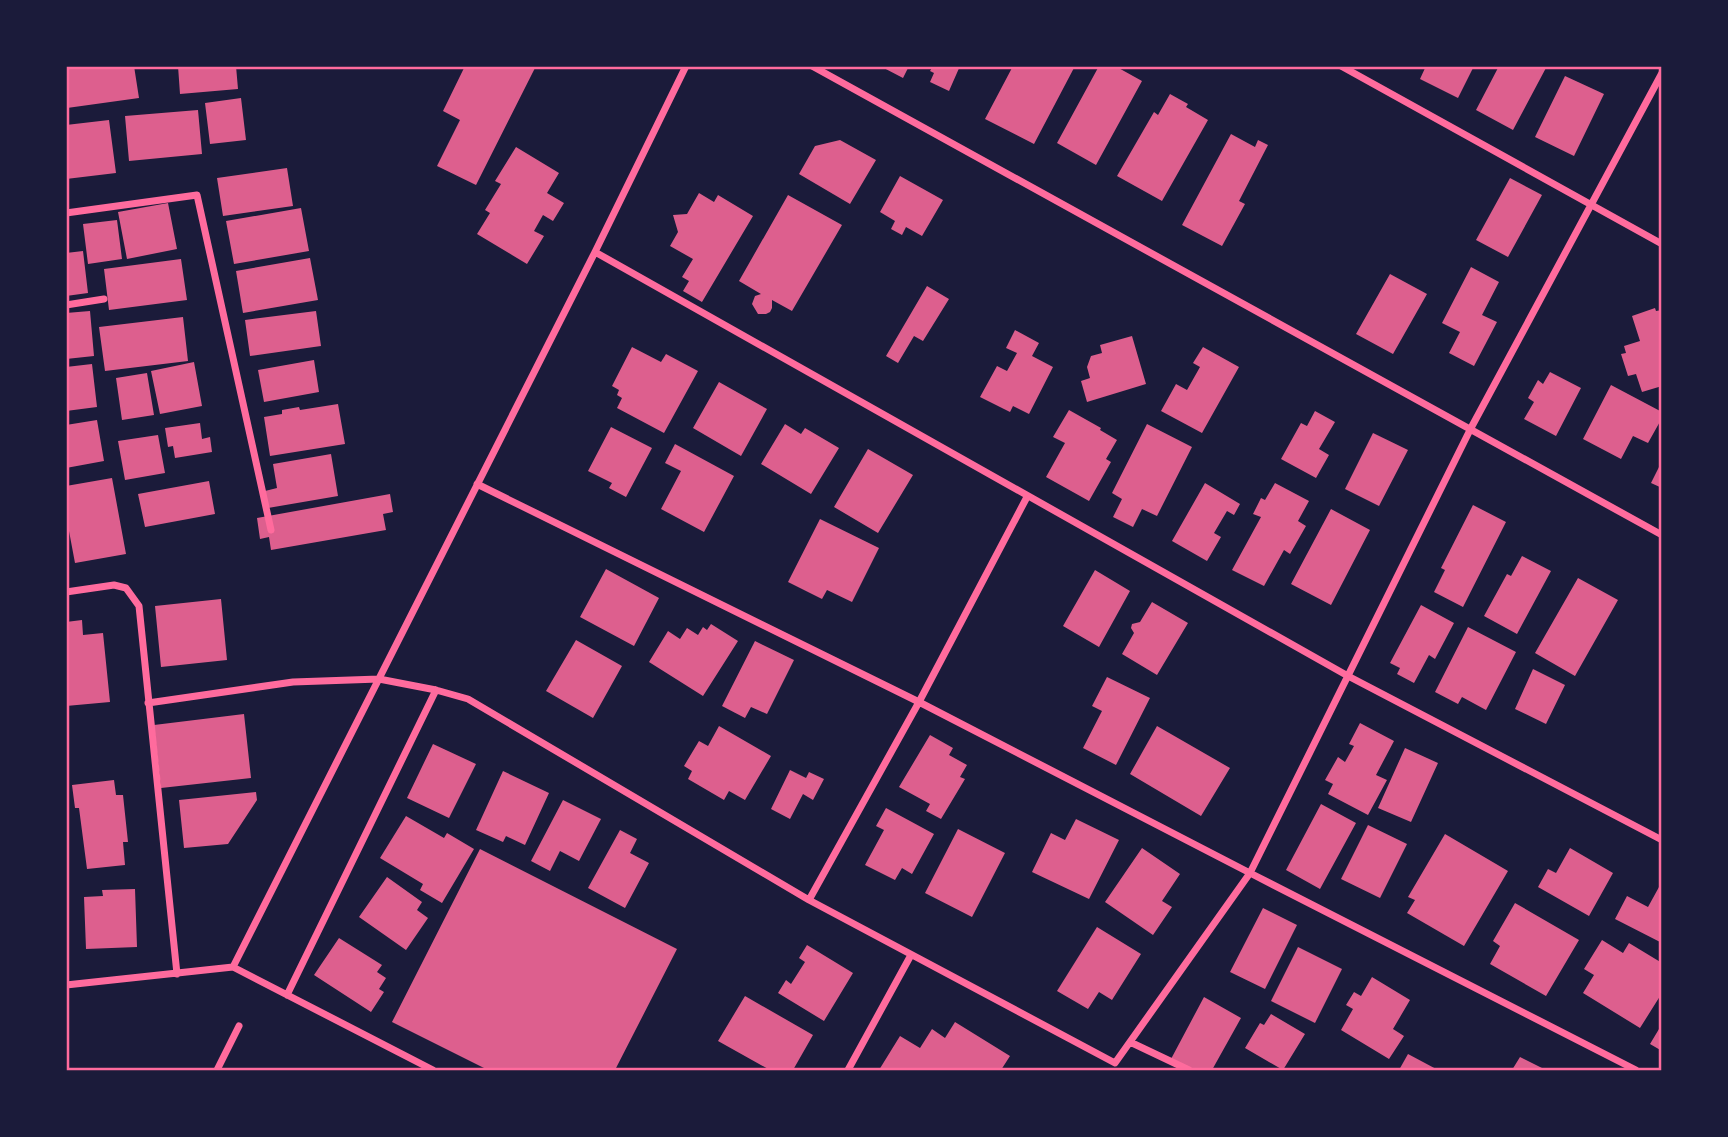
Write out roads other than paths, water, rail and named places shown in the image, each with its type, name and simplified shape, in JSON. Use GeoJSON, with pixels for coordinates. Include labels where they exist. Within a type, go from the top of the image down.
{"type":"FeatureCollection","features":[{"type":"Feature","properties":{"kind":"street"},"geometry":{"type":"LineString","coordinates":[[233,967],[595,252],[686,66]]}},
{"type":"Feature","properties":{"kind":"street"},"geometry":{"type":"LineString","coordinates":[[812,66],[1661,535]]}},
{"type":"Feature","properties":{"kind":"street"},"geometry":{"type":"LineString","coordinates":[[1341,66],[1661,244]]}},
{"type":"Feature","properties":{"kind":"street"},"geometry":{"type":"LineString","coordinates":[[148,703],[293,682],[379,678],[468,699],[809,900],[1113,1067],[1250,873],[1471,428],[1661,73]]}},
{"type":"Feature","properties":{"kind":"street"},"geometry":{"type":"LineString","coordinates":[[66,213],[197,195],[271,530]]}},
{"type":"Feature","properties":{"kind":"street"},"geometry":{"type":"LineString","coordinates":[[595,252],[1348,676],[1661,840]]}},
{"type":"Feature","properties":{"kind":"street"},"geometry":{"type":"LineString","coordinates":[[66,305],[104,299]]}},
{"type":"Feature","properties":{"kind":"street"},"geometry":{"type":"LineString","coordinates":[[477,484],[919,702],[1636,1070]]}},
{"type":"Feature","properties":{"kind":"street"},"geometry":{"type":"LineString","coordinates":[[809,900],[919,702],[1027,497]]}},
{"type":"Feature","properties":{"kind":"street"},"geometry":{"type":"LineString","coordinates":[[66,592],[114,585],[126,588],[139,606],[177,974]]}},
{"type":"Feature","properties":{"kind":"street"},"geometry":{"type":"LineString","coordinates":[[287,995],[436,690]]}},
{"type":"Feature","properties":{"kind":"street"},"geometry":{"type":"LineString","coordinates":[[848,1070],[911,955]]}},
{"type":"Feature","properties":{"kind":"street"},"geometry":{"type":"LineString","coordinates":[[66,985],[233,967],[433,1070]]}},
{"type":"Feature","properties":{"kind":"street"},"geometry":{"type":"LineString","coordinates":[[217,1070],[239,1026]]}},
{"type":"Feature","properties":{"kind":"street"},"geometry":{"type":"LineString","coordinates":[[1130,1042],[1189,1070]]}}]}
